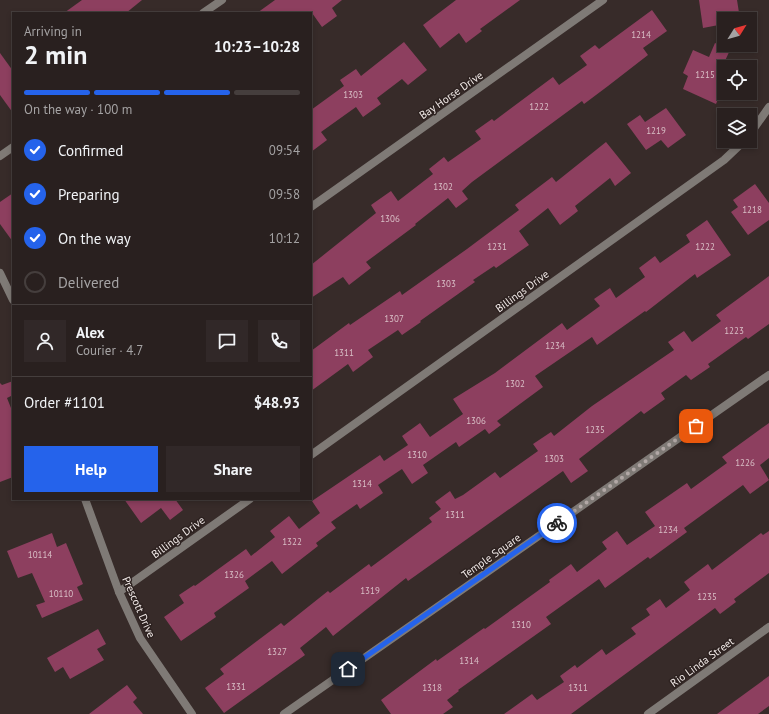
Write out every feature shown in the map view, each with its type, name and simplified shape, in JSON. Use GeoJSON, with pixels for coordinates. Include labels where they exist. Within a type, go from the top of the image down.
{"type":"FeatureCollection","features":[{"type":"Feature","properties":{"kind":"street"},"geometry":{"type":"LineString","coordinates":[[204,12],[222,0]]}},
{"type":"Feature","properties":{"kind":"street","name":"Bay Horse Drive"},"geometry":{"type":"LineString","coordinates":[[312,206],[603,0]]}},
{"type":"Feature","properties":{"kind":"street"},"geometry":{"type":"LineString","coordinates":[[757,124],[769,107]]}},
{"type":"Feature","properties":{"kind":"street"},"geometry":{"type":"LineString","coordinates":[[0,156],[12,148]]}},
{"type":"Feature","properties":{"kind":"street","name":"Billings Drive"},"geometry":{"type":"LineString","coordinates":[[312,454],[724,160],[737,148]]}},
{"type":"Feature","properties":{"kind":"street"},"geometry":{"type":"LineString","coordinates":[[0,273],[12,298]]}},
{"type":"Feature","properties":{"kind":"street","name":"Temple Square"},"geometry":{"type":"LineString","coordinates":[[284,714],[769,374]]}},
{"type":"Feature","properties":{"kind":"street","name":"Prescott Drive"},"geometry":{"type":"LineString","coordinates":[[85,500],[119,592],[140,638],[192,714]]}},
{"type":"Feature","properties":{"kind":"street","name":"Billings Drive"},"geometry":{"type":"LineString","coordinates":[[119,592],[249,500]]}},
{"type":"Feature","properties":{"kind":"street","name":"Rio Linda Street"},"geometry":{"type":"LineString","coordinates":[[648,714],[769,627]]}},
{"type":"Feature","properties":{"kind":"building"},"geometry":{"type":"Polygon","coordinates":[[[82,0],[142,0],[127,12],[65,12],[82,0]]]}},
{"type":"Feature","properties":{"kind":"building"},"geometry":{"type":"Polygon","coordinates":[[[275,0],[342,0],[332,8],[337,16],[322,27],[312,12],[258,12],[275,0]]]}},
{"type":"Feature","properties":{"kind":"building"},"geometry":{"type":"Polygon","coordinates":[[[456,0],[520,0],[480,29],[482,31],[466,43],[459,33],[440,48],[423,25],[456,0]]]}},
{"type":"Feature","properties":{"kind":"building"},"geometry":{"type":"Polygon","coordinates":[[[699,0],[737,0],[739,12],[717,12],[717,25],[703,28],[699,0]]]}},
{"type":"Feature","properties":{"kind":"building"},"geometry":{"type":"Polygon","coordinates":[[[652,10],[667,31],[643,48],[648,55],[584,104],[582,101],[472,182],[462,191],[468,199],[456,208],[448,198],[415,224],[416,225],[366,262],[371,268],[349,285],[343,277],[312,297],[312,264],[376,213],[371,205],[391,191],[398,201],[433,174],[429,169],[444,157],[448,162],[481,139],[475,131],[492,119],[494,121],[553,77],[559,85],[587,65],[580,56],[595,45],[599,49],[652,10]]]}},
{"type":"Feature","properties":{"kind":"building"},"geometry":{"type":"Polygon","coordinates":[[[404,42],[427,70],[408,85],[402,79],[377,98],[381,104],[363,117],[356,107],[321,132],[327,140],[312,151],[312,109],[344,86],[340,80],[356,69],[361,76],[404,42]]]}},
{"type":"Feature","properties":{"kind":"building"},"geometry":{"type":"Polygon","coordinates":[[[715,43],[717,44],[717,52],[729,52],[725,60],[717,60],[718,100],[716,104],[683,89],[688,76],[683,73],[693,50],[709,57],[715,43]]]}},
{"type":"Feature","properties":{"kind":"building"},"geometry":{"type":"Polygon","coordinates":[[[0,53],[12,70],[12,112],[0,95],[0,53]]]}},
{"type":"Feature","properties":{"kind":"building"},"geometry":{"type":"Polygon","coordinates":[[[666,108],[686,135],[668,148],[661,140],[646,150],[627,124],[640,115],[645,122],[666,108]]]}},
{"type":"Feature","properties":{"kind":"building"},"geometry":{"type":"Polygon","coordinates":[[[606,142],[631,173],[615,186],[610,178],[575,206],[578,211],[560,225],[548,208],[519,231],[529,245],[496,268],[494,266],[473,280],[475,282],[402,335],[398,330],[368,350],[373,357],[353,372],[348,364],[312,390],[312,350],[349,323],[350,325],[400,291],[402,295],[467,249],[519,210],[515,205],[552,177],[556,182],[606,142]]]}},
{"type":"Feature","properties":{"kind":"building"},"geometry":{"type":"Polygon","coordinates":[[[755,184],[769,203],[769,220],[748,235],[731,212],[738,207],[733,200],[755,184]]]}},
{"type":"Feature","properties":{"kind":"building"},"geometry":{"type":"Polygon","coordinates":[[[12,194],[12,241],[0,224],[0,202],[12,194]]]}},
{"type":"Feature","properties":{"kind":"building"},"geometry":{"type":"Polygon","coordinates":[[[707,220],[731,255],[697,278],[695,274],[646,312],[645,311],[597,345],[592,337],[535,376],[543,387],[497,421],[501,425],[489,434],[485,429],[459,447],[456,442],[423,465],[428,473],[412,484],[402,469],[378,485],[383,493],[360,509],[357,504],[331,522],[336,528],[316,543],[318,546],[282,574],[272,561],[245,581],[249,588],[214,613],[216,617],[181,641],[164,617],[184,603],[179,595],[194,585],[195,586],[246,549],[251,556],[275,537],[270,531],[289,516],[299,529],[320,513],[312,501],[380,455],[384,461],[408,445],[402,436],[420,423],[430,437],[463,414],[453,399],[495,373],[562,323],[567,330],[600,306],[594,299],[610,288],[616,298],[645,277],[639,268],[655,256],[660,263],[690,242],[686,235],[707,220]]]}},
{"type":"Feature","properties":{"kind":"building"},"geometry":{"type":"Polygon","coordinates":[[[769,276],[769,324],[748,339],[746,337],[708,364],[710,367],[691,380],[686,375],[661,393],[665,399],[644,414],[641,411],[579,459],[588,471],[571,483],[563,471],[408,581],[406,578],[333,636],[326,627],[300,648],[305,655],[224,713],[205,688],[224,674],[220,669],[281,623],[284,626],[328,591],[330,593],[369,564],[371,567],[432,522],[429,518],[441,509],[435,502],[450,491],[455,499],[495,472],[500,478],[538,451],[533,444],[551,432],[554,436],[592,406],[674,350],[668,342],[684,331],[692,342],[721,321],[716,315],[769,276]]]}},
{"type":"Feature","properties":{"kind":"building"},"geometry":{"type":"Polygon","coordinates":[[[12,381],[12,396],[7,398],[12,410],[12,477],[0,482],[0,383],[2,385],[12,381]]]}},
{"type":"Feature","properties":{"kind":"building"},"geometry":{"type":"Polygon","coordinates":[[[769,423],[769,458],[760,465],[769,480],[750,494],[743,485],[684,528],[687,532],[650,559],[648,557],[605,588],[599,579],[546,617],[551,624],[458,690],[459,691],[447,700],[453,707],[443,714],[391,714],[381,700],[436,659],[437,661],[484,628],[485,629],[550,582],[549,580],[571,564],[577,572],[607,549],[602,542],[617,531],[627,545],[655,526],[645,512],[687,483],[691,489],[727,463],[722,457],[769,423]]]}},
{"type":"Feature","properties":{"kind":"building"},"geometry":{"type":"Polygon","coordinates":[[[125,500],[176,500],[183,510],[170,520],[161,508],[141,523],[125,500]]]}},
{"type":"Feature","properties":{"kind":"building"},"geometry":{"type":"Polygon","coordinates":[[[769,531],[769,573],[734,599],[736,602],[720,614],[715,608],[571,714],[504,714],[532,694],[537,700],[564,682],[560,676],[575,665],[577,668],[602,649],[606,655],[636,634],[631,628],[650,615],[646,609],[660,599],[666,608],[690,590],[684,582],[708,564],[712,570],[761,533],[763,535],[769,531]]]}},
{"type":"Feature","properties":{"kind":"building"},"geometry":{"type":"Polygon","coordinates":[[[52,533],[57,547],[66,543],[83,584],[77,587],[83,600],[42,618],[36,605],[45,602],[32,573],[18,578],[7,551],[52,533]]]}},
{"type":"Feature","properties":{"kind":"building"},"geometry":{"type":"Polygon","coordinates":[[[98,629],[106,644],[97,649],[104,660],[70,679],[63,667],[55,672],[47,658],[98,629]]]}},
{"type":"Feature","properties":{"kind":"building"},"geometry":{"type":"Polygon","coordinates":[[[769,676],[769,706],[758,714],[717,714],[769,676]]]}},
{"type":"Feature","properties":{"kind":"building"},"geometry":{"type":"Polygon","coordinates":[[[127,685],[137,698],[133,702],[143,714],[89,714],[127,685]]]}},
{"type":"Feature","properties":{"kind":"way so far"},"geometry":{"type":"LineString","coordinates":[[557,523],[696,426]]}},
{"type":"Feature","properties":{"kind":"route"},"geometry":{"type":"LineString","coordinates":[[348,669],[557,523]]}}]}
